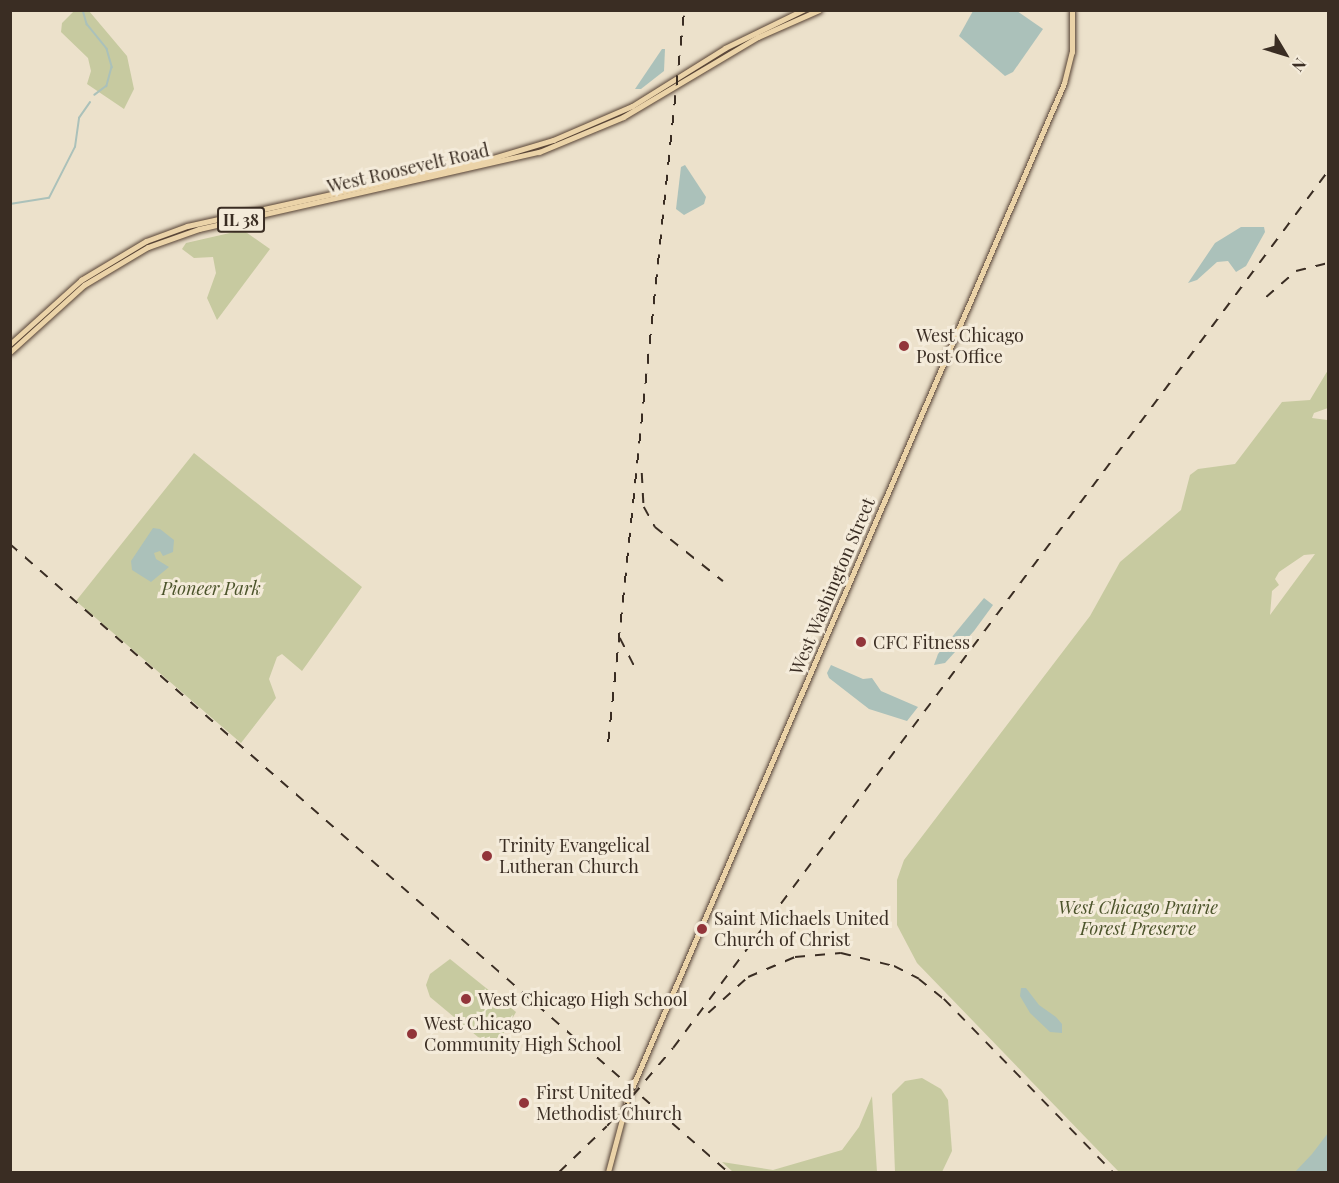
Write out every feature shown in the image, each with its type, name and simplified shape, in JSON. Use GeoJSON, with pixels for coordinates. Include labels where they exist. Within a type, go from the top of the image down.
{"type":"FeatureCollection","features":[{"type":"Feature","properties":{"kind":"main road","name":"West Roosevelt Road"},"geometry":{"type":"LineString","coordinates":[[10,344],[81,280],[154,238],[199,223],[484,161],[545,143],[620,112],[733,44],[803,10]]}},
{"type":"Feature","properties":{"kind":"main road","name":"West Roosevelt Road"},"geometry":{"type":"LineString","coordinates":[[10,352],[84,285],[148,247],[199,229],[538,152],[624,116],[758,37],[819,10]]}},
{"type":"Feature","properties":{"kind":"main road","name":"West Washington Street"},"geometry":{"type":"LineString","coordinates":[[608,1173],[628,1096],[1064,83],[1073,50],[1072,10]]}},
{"type":"Feature","properties":{"kind":"green space"},"geometry":{"type":"Polygon","coordinates":[[[75,10],[89,11],[127,56],[134,89],[124,109],[87,84],[91,71],[88,58],[61,32],[62,23],[75,10]]]}},
{"type":"Feature","properties":{"kind":"green space"},"geometry":{"type":"Polygon","coordinates":[[[243,230],[270,249],[217,320],[207,298],[216,273],[213,257],[194,258],[182,249],[186,243],[243,230]]]}},
{"type":"Feature","properties":{"kind":"green space","name":"West Chicago Prairie Forest Preserve"},"geometry":{"type":"Polygon","coordinates":[[[1328,370],[1328,408],[1314,413],[1312,418],[1327,420],[1328,425],[1328,1172],[1119,1172],[917,963],[897,925],[897,880],[904,860],[1090,616],[1120,562],[1181,510],[1190,475],[1198,469],[1235,464],[1282,402],[1310,400],[1328,370]],[[1315,554],[1304,555],[1279,572],[1275,579],[1279,585],[1272,591],[1270,615],[1315,554]]]}},
{"type":"Feature","properties":{"kind":"green space","name":"Pioneer Park"},"geometry":{"type":"Polygon","coordinates":[[[194,453],[362,587],[302,671],[282,654],[277,657],[269,679],[276,698],[241,743],[76,601],[194,453]]]}},
{"type":"Feature","properties":{"kind":"green space","name":"West Chicago High School"},"geometry":{"type":"Polygon","coordinates":[[[450,959],[516,1012],[501,1038],[490,1041],[478,1037],[430,997],[426,985],[430,974],[450,959]]]}},
{"type":"Feature","properties":{"kind":"green space"},"geometry":{"type":"Polygon","coordinates":[[[922,1078],[941,1089],[948,1100],[952,1151],[942,1172],[895,1172],[892,1094],[905,1081],[922,1078]]]}},
{"type":"Feature","properties":{"kind":"green space"},"geometry":{"type":"Polygon","coordinates":[[[872,1096],[877,1172],[733,1172],[722,1162],[773,1170],[842,1150],[859,1127],[872,1096]]]}},
{"type":"Feature","properties":{"kind":"water"},"geometry":{"type":"Polygon","coordinates":[[[973,11],[1017,11],[1043,29],[1013,72],[1005,76],[959,36],[973,11]]]}},
{"type":"Feature","properties":{"kind":"water"},"geometry":{"type":"Polygon","coordinates":[[[662,49],[665,49],[664,71],[641,89],[635,89],[662,49]]]}},
{"type":"Feature","properties":{"kind":"water"},"geometry":{"type":"Polygon","coordinates":[[[685,165],[706,197],[704,204],[684,215],[676,209],[681,167],[685,165]]]}},
{"type":"Feature","properties":{"kind":"water"},"geometry":{"type":"Polygon","coordinates":[[[1241,227],[1264,227],[1265,232],[1246,266],[1236,272],[1228,261],[1217,262],[1197,280],[1188,283],[1215,243],[1241,227]]]}},
{"type":"Feature","properties":{"kind":"water"},"geometry":{"type":"Polygon","coordinates":[[[153,528],[160,529],[174,540],[173,552],[163,556],[160,551],[154,553],[156,559],[169,567],[151,582],[132,570],[131,561],[153,528]]]}},
{"type":"Feature","properties":{"kind":"water"},"geometry":{"type":"Polygon","coordinates":[[[984,598],[993,605],[974,631],[945,663],[934,665],[938,654],[984,598]]]}},
{"type":"Feature","properties":{"kind":"water"},"geometry":{"type":"Polygon","coordinates":[[[831,665],[863,679],[872,678],[881,691],[918,707],[907,721],[869,709],[829,678],[827,673],[831,665]]]}},
{"type":"Feature","properties":{"kind":"water"},"geometry":{"type":"Polygon","coordinates":[[[1021,988],[1026,988],[1039,1005],[1056,1017],[1062,1024],[1062,1033],[1050,1032],[1030,1013],[1020,996],[1021,988]]]}},
{"type":"Feature","properties":{"kind":"water"},"geometry":{"type":"Polygon","coordinates":[[[1328,1133],[1328,1172],[1295,1172],[1312,1154],[1328,1133]]]}},
{"type":"Feature","properties":{"kind":"waterway"},"geometry":{"type":"LineString","coordinates":[[83,10],[87,24],[107,49],[112,67],[107,86],[95,95]]}},
{"type":"Feature","properties":{"kind":"waterway"},"geometry":{"type":"LineString","coordinates":[[10,204],[49,198],[75,147],[79,118],[90,102]]}},
{"type":"Feature","properties":{"kind":"railway"},"geometry":{"type":"LineString","coordinates":[[608,742],[684,10]]}},
{"type":"Feature","properties":{"kind":"railway"},"geometry":{"type":"LineString","coordinates":[[559,1172],[607,1126],[673,1048],[1328,171]]}},
{"type":"Feature","properties":{"kind":"railway"},"geometry":{"type":"LineString","coordinates":[[1266,297],[1296,271],[1328,263]]}},
{"type":"Feature","properties":{"kind":"railway"},"geometry":{"type":"LineString","coordinates":[[642,473],[644,507],[655,527],[723,581]]}},
{"type":"Feature","properties":{"kind":"railway"},"geometry":{"type":"LineString","coordinates":[[10,544],[728,1172]]}},
{"type":"Feature","properties":{"kind":"railway"},"geometry":{"type":"LineString","coordinates":[[620,638],[638,673]]}},
{"type":"Feature","properties":{"kind":"railway"},"geometry":{"type":"LineString","coordinates":[[708,1013],[748,977],[795,957],[841,953],[894,966],[919,979],[944,999],[1113,1172]]}},
{"type":"Feature","properties":{"kind":"place","name":"West Chicago Post Office"},"geometry":{"type":"Point","coordinates":[904,346]}},
{"type":"Feature","properties":{"kind":"place","name":"CFC Fitness"},"geometry":{"type":"Point","coordinates":[861,642]}},
{"type":"Feature","properties":{"kind":"place","name":"Trinity Evangelical Lutheran Church"},"geometry":{"type":"Point","coordinates":[487,856]}},
{"type":"Feature","properties":{"kind":"place","name":"Saint Michaels United Church of Christ"},"geometry":{"type":"Point","coordinates":[702,929]}},
{"type":"Feature","properties":{"kind":"place","name":"West Chicago High School"},"geometry":{"type":"Point","coordinates":[466,999]}},
{"type":"Feature","properties":{"kind":"place","name":"West Chicago Community High School"},"geometry":{"type":"Point","coordinates":[412,1034]}},
{"type":"Feature","properties":{"kind":"place","name":"First United Methodist Church"},"geometry":{"type":"Point","coordinates":[524,1103]}}]}
